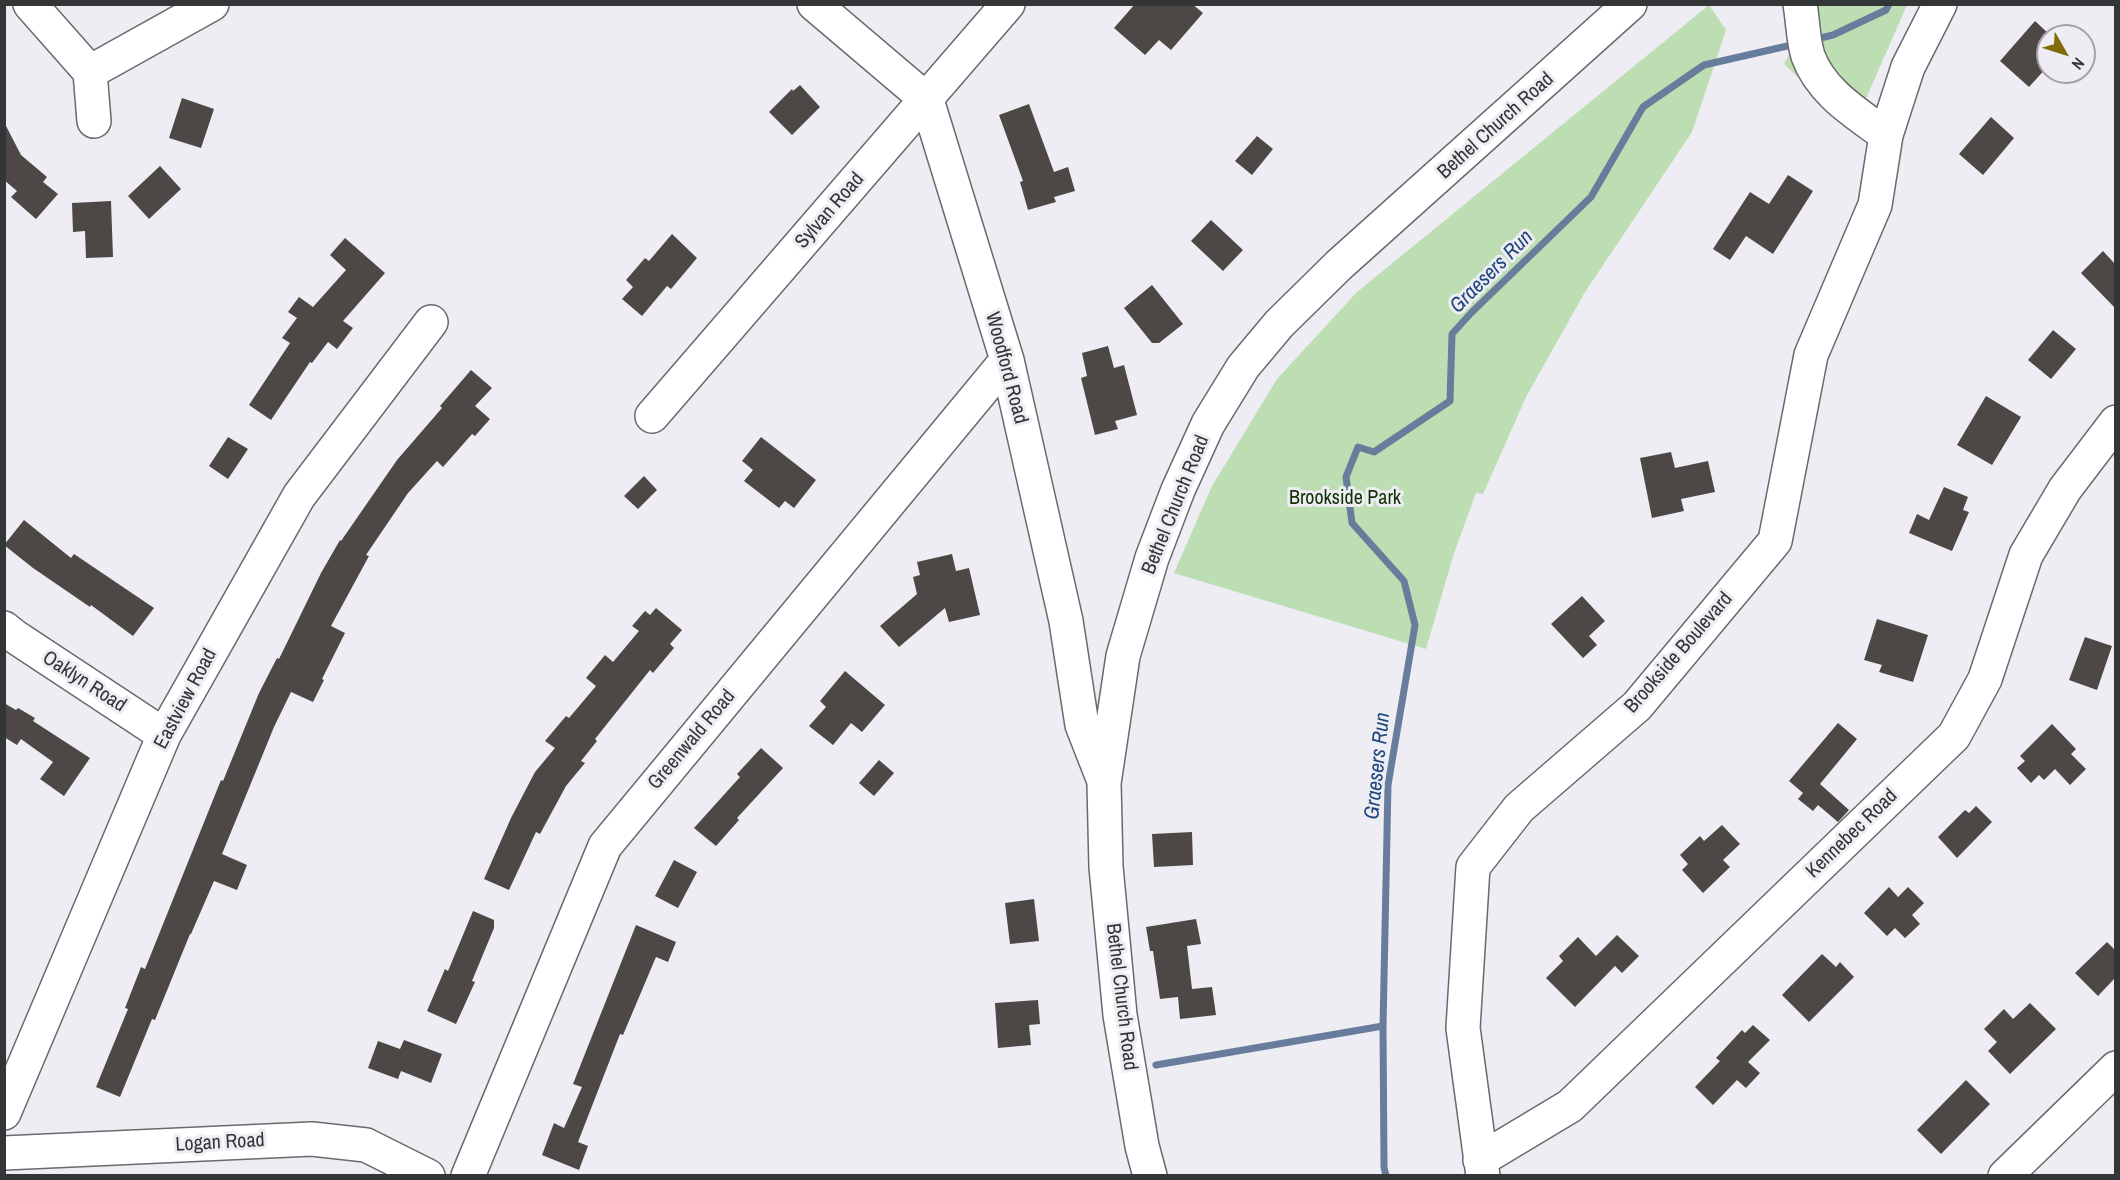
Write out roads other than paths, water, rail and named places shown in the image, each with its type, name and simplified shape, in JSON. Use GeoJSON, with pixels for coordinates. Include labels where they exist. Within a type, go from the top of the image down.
{"type":"FeatureCollection","features":[{"type":"Feature","properties":{"kind":"street"},"geometry":{"type":"LineString","coordinates":[[30,4],[90,72],[94,121]]}},
{"type":"Feature","properties":{"kind":"street"},"geometry":{"type":"LineString","coordinates":[[90,72],[212,4]]}},
{"type":"Feature","properties":{"kind":"street"},"geometry":{"type":"LineString","coordinates":[[814,4],[927,100]]}},
{"type":"Feature","properties":{"kind":"street","name":"Sylvan Road"},"geometry":{"type":"LineString","coordinates":[[652,416],[1008,4]]}},
{"type":"Feature","properties":{"kind":"street","name":"Bethel Church Road"},"geometry":{"type":"LineString","coordinates":[[1150,1176],[1142,1146],[1120,1016],[1106,867],[1104,783],[1123,656],[1152,558],[1178,490],[1208,424],[1243,367],[1279,324],[1339,265],[1630,4]]}},
{"type":"Feature","properties":{"kind":"street","name":"Brookside Boulevard"},"geometry":{"type":"LineString","coordinates":[[1481,1168],[1463,1028],[1473,867],[1519,808],[1637,706],[1774,541],[1811,355],[1875,205],[1886,135],[1908,67],[1940,4]]}},
{"type":"Feature","properties":{"kind":"street"},"geometry":{"type":"LineString","coordinates":[[1804,30],[1818,76],[1847,106],[1886,135]]}},
{"type":"Feature","properties":{"kind":"street","name":"Woodford Road"},"geometry":{"type":"LineString","coordinates":[[927,100],[1007,360],[1066,621],[1082,725],[1104,783]]}},
{"type":"Feature","properties":{"kind":"street","name":"Eastview Road"},"geometry":{"type":"LineString","coordinates":[[4,1113],[164,735],[299,496],[431,322]]}},
{"type":"Feature","properties":{"kind":"street","name":"Greenwald Road"},"geometry":{"type":"LineString","coordinates":[[468,1176],[605,846],[1007,360]]}},
{"type":"Feature","properties":{"kind":"street","name":"Kennebec Road"},"geometry":{"type":"LineString","coordinates":[[1481,1168],[1570,1106],[1954,736],[1985,679],[2026,555],[2065,489],[2115,422]]}},
{"type":"Feature","properties":{"kind":"street","name":"Oaklyn Road"},"geometry":{"type":"LineString","coordinates":[[4,628],[164,735]]}},
{"type":"Feature","properties":{"kind":"street"},"geometry":{"type":"LineString","coordinates":[[2005,1176],[2115,1068]]}},
{"type":"Feature","properties":{"kind":"street","name":"Logan Road"},"geometry":{"type":"LineString","coordinates":[[4,1153],[312,1139],[366,1145],[428,1176]]}},
{"type":"Feature","properties":{"kind":"waterway","name":"Graesers Run"},"geometry":{"type":"LineString","coordinates":[[1812,40],[1833,35],[1886,10],[1889,4]]}},
{"type":"Feature","properties":{"kind":"waterway","name":"Graesers Run"},"geometry":{"type":"LineString","coordinates":[[1386,1176],[1384,1167],[1383,1026],[1388,785],[1415,625],[1404,581],[1352,523],[1346,477],[1358,447],[1374,452],[1450,401],[1452,334],[1591,197],[1643,107],[1704,65],[1796,44]]}},
{"type":"Feature","properties":{"kind":"waterway"},"geometry":{"type":"LineString","coordinates":[[1156,1065],[1383,1026]]}},
{"type":"Feature","properties":{"kind":"park label","name":"Brookside Park"},"geometry":{"type":"Point","coordinates":[1345,499]}}]}
